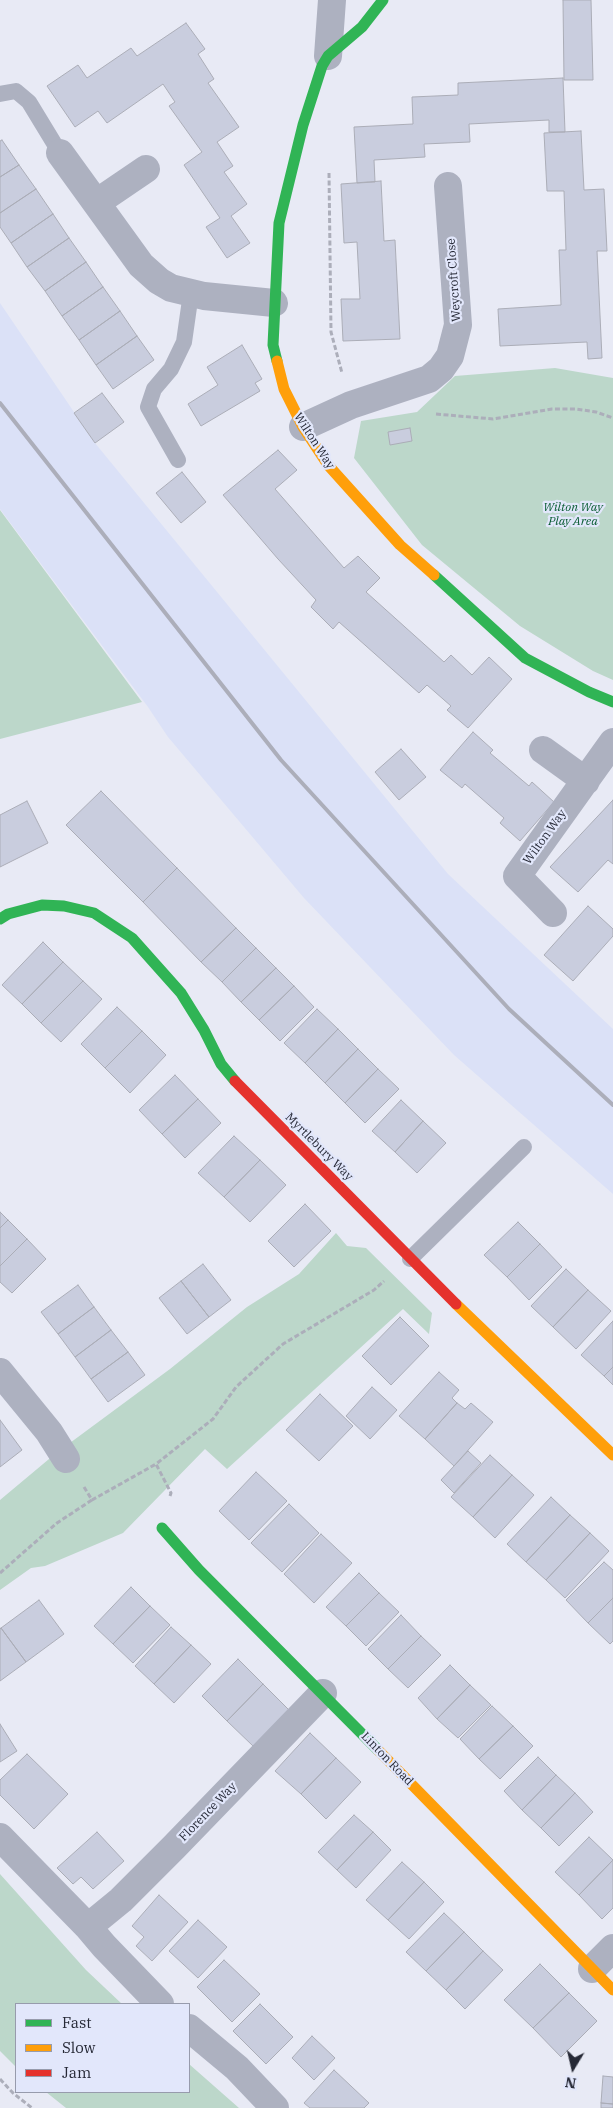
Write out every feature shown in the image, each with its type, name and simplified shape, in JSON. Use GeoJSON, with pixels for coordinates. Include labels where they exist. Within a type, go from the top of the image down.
{"type":"FeatureCollection","features":[{"type":"Feature","properties":{"kind":"street","name":"Wilton Way"},"geometry":{"type":"LineString","coordinates":[[328,56],[332,0]]}},
{"type":"Feature","properties":{"kind":"street","name":"Wilton Way"},"geometry":{"type":"LineString","coordinates":[[383,0],[362,27],[328,56],[322,66],[302,125],[279,223],[274,304],[274,346],[284,389],[303,426],[328,465],[400,545],[525,658],[613,702]]}},
{"type":"Feature","properties":{"kind":"street"},"geometry":{"type":"LineString","coordinates":[[60,153],[142,265],[159,281],[171,288],[204,296],[274,304]]}},
{"type":"Feature","properties":{"kind":"street"},"geometry":{"type":"LineString","coordinates":[[96,203],[146,169]]}},
{"type":"Feature","properties":{"kind":"street","name":"Weycroft Close"},"geometry":{"type":"LineString","coordinates":[[303,426],[351,404],[429,379],[441,369],[450,356],[458,325],[448,186]]}},
{"type":"Feature","properties":{"kind":"street","name":"Wilton Way"},"geometry":{"type":"LineString","coordinates":[[553,913],[517,876],[613,742]]}},
{"type":"Feature","properties":{"kind":"street"},"geometry":{"type":"LineString","coordinates":[[543,750],[586,781]]}},
{"type":"Feature","properties":{"kind":"street","name":"Myrtlebury Way"},"geometry":{"type":"LineString","coordinates":[[0,919],[8,914],[42,905],[64,906],[94,913],[132,938],[181,993],[204,1030],[221,1064],[236,1083],[410,1259],[613,1455]]}},
{"type":"Feature","properties":{"kind":"street"},"geometry":{"type":"LineString","coordinates":[[0,1372],[49,1432],[66,1460]]}},
{"type":"Feature","properties":{"kind":"street","name":"Linton Road"},"geometry":{"type":"LineString","coordinates":[[162,1528],[199,1570],[323,1693],[613,1990]]}},
{"type":"Feature","properties":{"kind":"street","name":"Florence Way"},"geometry":{"type":"LineString","coordinates":[[88,1927],[121,1900],[323,1693]]}},
{"type":"Feature","properties":{"kind":"street"},"geometry":{"type":"LineString","coordinates":[[0,1837],[159,2003]]}},
{"type":"Feature","properties":{"kind":"street"},"geometry":{"type":"LineString","coordinates":[[592,1969],[613,1948]]}},
{"type":"Feature","properties":{"kind":"street"},"geometry":{"type":"LineString","coordinates":[[190,2029],[237,2068],[276,2108]]}},
{"type":"Feature","properties":{"kind":"lane"},"geometry":{"type":"LineString","coordinates":[[0,94],[16,91],[29,102],[60,153]]}},
{"type":"Feature","properties":{"kind":"lane"},"geometry":{"type":"LineString","coordinates":[[178,460],[148,407],[154,388],[171,369],[184,342],[191,293]]}},
{"type":"Feature","properties":{"kind":"lane"},"geometry":{"type":"LineString","coordinates":[[410,1259],[524,1147]]}},
{"type":"Feature","properties":{"kind":"path"},"geometry":{"type":"LineString","coordinates":[[329,166],[331,332],[351,404]]}},
{"type":"Feature","properties":{"kind":"path"},"geometry":{"type":"LineString","coordinates":[[434,414],[493,419],[552,409],[576,409],[596,412],[613,418]]}},
{"type":"Feature","properties":{"kind":"path"},"geometry":{"type":"LineString","coordinates":[[0,1573],[57,1523],[92,1500],[156,1464],[213,1419],[236,1387],[283,1344],[374,1290],[410,1259]]}},
{"type":"Feature","properties":{"kind":"path"},"geometry":{"type":"LineString","coordinates":[[66,1460],[92,1500]]}},
{"type":"Feature","properties":{"kind":"path"},"geometry":{"type":"LineString","coordinates":[[156,1464],[171,1493],[162,1528]]}},
{"type":"Feature","properties":{"kind":"path"},"geometry":{"type":"LineString","coordinates":[[0,2079],[13,2093],[32,2108]]}},
{"type":"Feature","properties":{"kind":"shaded area"},"geometry":{"type":"Polygon","coordinates":[[[0,303],[95,443],[448,874],[613,1029],[613,1194],[454,1055],[304,898],[168,737],[148,707],[0,509],[0,303]]]}},
{"type":"Feature","properties":{"kind":"green space","name":"Wilton Way Play Area"},"geometry":{"type":"Polygon","coordinates":[[[555,368],[613,378],[613,680],[593,671],[520,626],[422,545],[354,458],[361,421],[417,412],[455,376],[555,368]]]}},
{"type":"Feature","properties":{"kind":"green space"},"geometry":{"type":"Polygon","coordinates":[[[0,510],[142,702],[0,739],[0,510]]]}},
{"type":"Feature","properties":{"kind":"green space"},"geometry":{"type":"Polygon","coordinates":[[[336,1233],[347,1246],[366,1248],[432,1313],[429,1334],[403,1309],[227,1469],[205,1449],[123,1533],[45,1566],[31,1568],[0,1590],[0,1500],[55,1454],[170,1369],[247,1307],[299,1274],[336,1233]]]}},
{"type":"Feature","properties":{"kind":"green space"},"geometry":{"type":"Polygon","coordinates":[[[0,1874],[86,1970],[121,2003],[15,2003],[15,2066],[0,2051],[0,1874]]]}},
{"type":"Feature","properties":{"kind":"green space"},"geometry":{"type":"Polygon","coordinates":[[[190,2065],[239,2108],[66,2108],[47,2093],[190,2093],[190,2065]]]}},
{"type":"Feature","properties":{"kind":"building"},"geometry":{"type":"Polygon","coordinates":[[[563,0],[591,0],[593,80],[564,80],[563,0]]]}},
{"type":"Feature","properties":{"kind":"building"},"geometry":{"type":"Polygon","coordinates":[[[186,23],[205,49],[198,54],[214,79],[208,83],[239,127],[217,142],[233,166],[224,172],[247,204],[231,216],[250,243],[227,258],[206,227],[220,218],[184,165],[202,152],[169,106],[175,102],[163,84],[107,123],[98,111],[75,127],[47,86],[78,65],[87,78],[131,48],[137,56],[186,23]]]}},
{"type":"Feature","properties":{"kind":"building"},"geometry":{"type":"Polygon","coordinates":[[[563,78],[565,132],[549,132],[549,120],[469,124],[470,142],[424,144],[425,157],[374,160],[375,182],[357,183],[354,127],[413,124],[412,97],[458,95],[458,83],[563,78]]]}},
{"type":"Feature","properties":{"kind":"building"},"geometry":{"type":"Polygon","coordinates":[[[581,131],[584,190],[604,189],[607,251],[597,251],[602,358],[588,359],[587,342],[500,346],[498,309],[561,305],[559,250],[566,250],[564,191],[547,191],[544,133],[581,131]]]}},
{"type":"Feature","properties":{"kind":"building"},"geometry":{"type":"Polygon","coordinates":[[[2,140],[19,165],[0,177],[0,141],[2,140]]]}},
{"type":"Feature","properties":{"kind":"building"},"geometry":{"type":"Polygon","coordinates":[[[19,165],[36,189],[0,213],[0,177],[19,165]]]}},
{"type":"Feature","properties":{"kind":"building"},"geometry":{"type":"Polygon","coordinates":[[[381,181],[384,241],[395,240],[400,339],[343,341],[341,299],[360,299],[357,242],[344,243],[341,184],[381,181]]]}},
{"type":"Feature","properties":{"kind":"building"},"geometry":{"type":"Polygon","coordinates":[[[36,189],[53,214],[11,243],[0,227],[0,213],[36,189]]]}},
{"type":"Feature","properties":{"kind":"building"},"geometry":{"type":"Polygon","coordinates":[[[53,214],[69,238],[27,267],[11,243],[53,214]]]}},
{"type":"Feature","properties":{"kind":"building"},"geometry":{"type":"Polygon","coordinates":[[[69,238],[86,262],[45,291],[27,267],[69,238]]]}},
{"type":"Feature","properties":{"kind":"building"},"geometry":{"type":"Polygon","coordinates":[[[86,262],[103,287],[62,316],[45,291],[86,262]]]}},
{"type":"Feature","properties":{"kind":"building"},"geometry":{"type":"Polygon","coordinates":[[[103,287],[120,311],[79,340],[62,316],[103,287]]]}},
{"type":"Feature","properties":{"kind":"building"},"geometry":{"type":"Polygon","coordinates":[[[120,311],[137,336],[96,365],[79,340],[120,311]]]}},
{"type":"Feature","properties":{"kind":"building"},"geometry":{"type":"Polygon","coordinates":[[[137,336],[154,360],[113,389],[96,365],[137,336]]]}},
{"type":"Feature","properties":{"kind":"building"},"geometry":{"type":"Polygon","coordinates":[[[242,345],[262,379],[255,383],[260,391],[201,426],[188,404],[218,385],[207,367],[242,345]]]}},
{"type":"Feature","properties":{"kind":"building"},"geometry":{"type":"Polygon","coordinates":[[[102,393],[124,422],[95,443],[74,413],[102,393]]]}},
{"type":"Feature","properties":{"kind":"building"},"geometry":{"type":"Polygon","coordinates":[[[410,428],[412,441],[390,445],[388,432],[410,428]]]}},
{"type":"Feature","properties":{"kind":"building"},"geometry":{"type":"Polygon","coordinates":[[[278,450],[297,470],[275,489],[344,568],[358,556],[380,578],[366,592],[444,662],[451,655],[472,675],[489,657],[512,679],[468,728],[447,710],[451,706],[427,685],[419,693],[339,622],[333,629],[311,607],[316,600],[223,495],[278,450]]]}},
{"type":"Feature","properties":{"kind":"building"},"geometry":{"type":"Polygon","coordinates":[[[182,472],[206,502],[181,523],[156,493],[182,472]]]}},
{"type":"Feature","properties":{"kind":"building"},"geometry":{"type":"Polygon","coordinates":[[[473,732],[493,750],[490,753],[529,786],[532,782],[554,802],[520,841],[500,823],[504,818],[465,784],[462,788],[440,770],[473,732]]]}},
{"type":"Feature","properties":{"kind":"building"},"geometry":{"type":"Polygon","coordinates":[[[401,749],[426,777],[399,800],[375,772],[401,749]]]}},
{"type":"Feature","properties":{"kind":"building"},"geometry":{"type":"Polygon","coordinates":[[[101,791],[177,868],[143,902],[66,825],[101,791]]]}},
{"type":"Feature","properties":{"kind":"building"},"geometry":{"type":"Polygon","coordinates":[[[613,800],[613,864],[608,860],[578,892],[550,867],[613,800]]]}},
{"type":"Feature","properties":{"kind":"building"},"geometry":{"type":"Polygon","coordinates":[[[27,801],[48,843],[0,867],[0,815],[27,801]]]}},
{"type":"Feature","properties":{"kind":"building"},"geometry":{"type":"Polygon","coordinates":[[[177,868],[236,928],[201,962],[143,902],[177,868]]]}},
{"type":"Feature","properties":{"kind":"building"},"geometry":{"type":"Polygon","coordinates":[[[588,906],[613,929],[613,936],[573,981],[544,955],[588,906]]]}},
{"type":"Feature","properties":{"kind":"building"},"geometry":{"type":"Polygon","coordinates":[[[236,928],[256,948],[222,982],[201,962],[236,928]]]}},
{"type":"Feature","properties":{"kind":"building"},"geometry":{"type":"Polygon","coordinates":[[[43,942],[63,962],[22,1004],[2,985],[43,942]]]}},
{"type":"Feature","properties":{"kind":"building"},"geometry":{"type":"Polygon","coordinates":[[[256,948],[276,968],[241,1002],[222,982],[256,948]]]}},
{"type":"Feature","properties":{"kind":"building"},"geometry":{"type":"Polygon","coordinates":[[[63,962],[83,981],[41,1023],[22,1004],[63,962]]]}},
{"type":"Feature","properties":{"kind":"building"},"geometry":{"type":"Polygon","coordinates":[[[276,968],[294,986],[259,1020],[241,1002],[276,968]]]}},
{"type":"Feature","properties":{"kind":"building"},"geometry":{"type":"Polygon","coordinates":[[[83,981],[102,999],[61,1042],[41,1023],[83,981]]]}},
{"type":"Feature","properties":{"kind":"building"},"geometry":{"type":"Polygon","coordinates":[[[294,986],[314,1007],[280,1041],[259,1020],[294,986]]]}},
{"type":"Feature","properties":{"kind":"building"},"geometry":{"type":"Polygon","coordinates":[[[117,1007],[142,1031],[105,1068],[81,1044],[117,1007]]]}},
{"type":"Feature","properties":{"kind":"building"},"geometry":{"type":"Polygon","coordinates":[[[317,1009],[338,1029],[305,1063],[284,1043],[317,1009]]]}},
{"type":"Feature","properties":{"kind":"building"},"geometry":{"type":"Polygon","coordinates":[[[338,1029],[358,1049],[325,1083],[305,1063],[338,1029]]]}},
{"type":"Feature","properties":{"kind":"building"},"geometry":{"type":"Polygon","coordinates":[[[142,1031],[166,1055],[130,1093],[105,1068],[142,1031]]]}},
{"type":"Feature","properties":{"kind":"building"},"geometry":{"type":"Polygon","coordinates":[[[358,1049],[378,1069],[345,1103],[325,1083],[358,1049]]]}},
{"type":"Feature","properties":{"kind":"building"},"geometry":{"type":"Polygon","coordinates":[[[378,1069],[399,1089],[365,1123],[345,1103],[378,1069]]]}},
{"type":"Feature","properties":{"kind":"building"},"geometry":{"type":"Polygon","coordinates":[[[175,1075],[198,1099],[162,1134],[139,1110],[175,1075]]]}},
{"type":"Feature","properties":{"kind":"building"},"geometry":{"type":"Polygon","coordinates":[[[198,1099],[221,1123],[185,1158],[162,1134],[198,1099]]]}},
{"type":"Feature","properties":{"kind":"building"},"geometry":{"type":"Polygon","coordinates":[[[401,1100],[423,1121],[395,1152],[372,1131],[401,1100]]]}},
{"type":"Feature","properties":{"kind":"building"},"geometry":{"type":"Polygon","coordinates":[[[423,1121],[446,1143],[417,1173],[395,1152],[423,1121]]]}},
{"type":"Feature","properties":{"kind":"building"},"geometry":{"type":"Polygon","coordinates":[[[234,1136],[260,1160],[224,1197],[198,1173],[234,1136]]]}},
{"type":"Feature","properties":{"kind":"building"},"geometry":{"type":"Polygon","coordinates":[[[260,1160],[286,1185],[250,1222],[224,1197],[260,1160]]]}},
{"type":"Feature","properties":{"kind":"building"},"geometry":{"type":"Polygon","coordinates":[[[305,1204],[331,1231],[294,1267],[268,1241],[305,1204]]]}},
{"type":"Feature","properties":{"kind":"building"},"geometry":{"type":"Polygon","coordinates":[[[0,1212],[8,1220],[0,1228],[0,1212]]]}},
{"type":"Feature","properties":{"kind":"building"},"geometry":{"type":"Polygon","coordinates":[[[8,1220],[27,1239],[0,1266],[0,1228],[8,1220]]]}},
{"type":"Feature","properties":{"kind":"building"},"geometry":{"type":"Polygon","coordinates":[[[518,1222],[540,1244],[507,1277],[484,1255],[518,1222]]]}},
{"type":"Feature","properties":{"kind":"building"},"geometry":{"type":"Polygon","coordinates":[[[27,1239],[46,1259],[12,1293],[0,1282],[0,1266],[27,1239]]]}},
{"type":"Feature","properties":{"kind":"building"},"geometry":{"type":"Polygon","coordinates":[[[540,1244],[562,1267],[529,1300],[507,1277],[540,1244]]]}},
{"type":"Feature","properties":{"kind":"building"},"geometry":{"type":"Polygon","coordinates":[[[203,1264],[231,1300],[209,1317],[181,1281],[203,1264]]]}},
{"type":"Feature","properties":{"kind":"building"},"geometry":{"type":"Polygon","coordinates":[[[566,1269],[588,1290],[553,1327],[531,1306],[566,1269]]]}},
{"type":"Feature","properties":{"kind":"building"},"geometry":{"type":"Polygon","coordinates":[[[181,1281],[209,1317],[187,1334],[159,1298],[181,1281]]]}},
{"type":"Feature","properties":{"kind":"building"},"geometry":{"type":"Polygon","coordinates":[[[78,1285],[94,1307],[58,1334],[41,1312],[78,1285]]]}},
{"type":"Feature","properties":{"kind":"building"},"geometry":{"type":"Polygon","coordinates":[[[588,1290],[611,1311],[576,1349],[553,1327],[588,1290]]]}},
{"type":"Feature","properties":{"kind":"building"},"geometry":{"type":"Polygon","coordinates":[[[94,1307],[111,1330],[75,1357],[58,1334],[94,1307]]]}},
{"type":"Feature","properties":{"kind":"building"},"geometry":{"type":"Polygon","coordinates":[[[400,1317],[429,1346],[391,1385],[362,1356],[400,1317]]]}},
{"type":"Feature","properties":{"kind":"building"},"geometry":{"type":"Polygon","coordinates":[[[613,1321],[613,1367],[604,1376],[581,1355],[613,1321]]]}},
{"type":"Feature","properties":{"kind":"building"},"geometry":{"type":"Polygon","coordinates":[[[111,1330],[128,1352],[91,1379],[75,1357],[111,1330]]]}},
{"type":"Feature","properties":{"kind":"building"},"geometry":{"type":"Polygon","coordinates":[[[128,1352],[145,1375],[108,1402],[91,1379],[128,1352]]]}},
{"type":"Feature","properties":{"kind":"building"},"geometry":{"type":"Polygon","coordinates":[[[613,1367],[613,1385],[604,1376],[613,1367]]]}},
{"type":"Feature","properties":{"kind":"building"},"geometry":{"type":"Polygon","coordinates":[[[439,1372],[459,1390],[452,1398],[457,1403],[425,1439],[399,1416],[439,1372]]]}},
{"type":"Feature","properties":{"kind":"building"},"geometry":{"type":"Polygon","coordinates":[[[372,1387],[397,1410],[370,1439],[346,1416],[372,1387]]]}},
{"type":"Feature","properties":{"kind":"building"},"geometry":{"type":"Polygon","coordinates":[[[320,1394],[353,1426],[319,1461],[286,1430],[320,1394]]]}},
{"type":"Feature","properties":{"kind":"building"},"geometry":{"type":"Polygon","coordinates":[[[457,1403],[465,1409],[471,1403],[493,1422],[454,1466],[425,1439],[457,1403]]]}},
{"type":"Feature","properties":{"kind":"building"},"geometry":{"type":"Polygon","coordinates":[[[0,1420],[22,1450],[0,1467],[0,1420]]]}},
{"type":"Feature","properties":{"kind":"building"},"geometry":{"type":"Polygon","coordinates":[[[468,1451],[481,1463],[454,1493],[441,1480],[468,1451]]]}},
{"type":"Feature","properties":{"kind":"building"},"geometry":{"type":"Polygon","coordinates":[[[490,1455],[512,1475],[473,1517],[451,1497],[490,1455]]]}},
{"type":"Feature","properties":{"kind":"building"},"geometry":{"type":"Polygon","coordinates":[[[256,1472],[287,1501],[249,1540],[219,1511],[256,1472]]]}},
{"type":"Feature","properties":{"kind":"building"},"geometry":{"type":"Polygon","coordinates":[[[512,1475],[534,1495],[495,1538],[473,1517],[512,1475]]]}},
{"type":"Feature","properties":{"kind":"building"},"geometry":{"type":"Polygon","coordinates":[[[551,1497],[570,1515],[526,1562],[507,1544],[551,1497]]]}},
{"type":"Feature","properties":{"kind":"building"},"geometry":{"type":"Polygon","coordinates":[[[289,1504],[319,1533],[282,1572],[251,1543],[289,1504]]]}},
{"type":"Feature","properties":{"kind":"building"},"geometry":{"type":"Polygon","coordinates":[[[570,1515],[590,1533],[546,1580],[526,1562],[570,1515]]]}},
{"type":"Feature","properties":{"kind":"building"},"geometry":{"type":"Polygon","coordinates":[[[590,1533],[609,1551],[565,1598],[546,1580],[590,1533]]]}},
{"type":"Feature","properties":{"kind":"building"},"geometry":{"type":"Polygon","coordinates":[[[321,1534],[352,1563],[314,1603],[284,1574],[321,1534]]]}},
{"type":"Feature","properties":{"kind":"building"},"geometry":{"type":"Polygon","coordinates":[[[604,1562],[613,1570],[613,1598],[588,1623],[566,1600],[604,1562]]]}},
{"type":"Feature","properties":{"kind":"building"},"geometry":{"type":"Polygon","coordinates":[[[359,1573],[379,1593],[346,1626],[326,1607],[359,1573]]]}},
{"type":"Feature","properties":{"kind":"building"},"geometry":{"type":"Polygon","coordinates":[[[131,1587],[150,1606],[113,1644],[94,1626],[131,1587]]]}},
{"type":"Feature","properties":{"kind":"building"},"geometry":{"type":"Polygon","coordinates":[[[379,1593],[399,1612],[366,1646],[346,1626],[379,1593]]]}},
{"type":"Feature","properties":{"kind":"building"},"geometry":{"type":"Polygon","coordinates":[[[613,1598],[613,1641],[610,1644],[588,1623],[613,1598]]]}},
{"type":"Feature","properties":{"kind":"building"},"geometry":{"type":"Polygon","coordinates":[[[39,1600],[64,1634],[26,1662],[1,1628],[39,1600]]]}},
{"type":"Feature","properties":{"kind":"building"},"geometry":{"type":"Polygon","coordinates":[[[150,1606],[170,1625],[133,1663],[113,1644],[150,1606]]]}},
{"type":"Feature","properties":{"kind":"building"},"geometry":{"type":"Polygon","coordinates":[[[401,1615],[421,1636],[388,1669],[368,1649],[401,1615]]]}},
{"type":"Feature","properties":{"kind":"building"},"geometry":{"type":"Polygon","coordinates":[[[171,1627],[191,1645],[154,1684],[135,1666],[171,1627]]]}},
{"type":"Feature","properties":{"kind":"building"},"geometry":{"type":"Polygon","coordinates":[[[0,1629],[26,1662],[0,1681],[0,1629]]]}},
{"type":"Feature","properties":{"kind":"building"},"geometry":{"type":"Polygon","coordinates":[[[421,1636],[441,1655],[408,1688],[388,1669],[421,1636]]]}},
{"type":"Feature","properties":{"kind":"building"},"geometry":{"type":"Polygon","coordinates":[[[191,1645],[211,1664],[174,1703],[154,1684],[191,1645]]]}},
{"type":"Feature","properties":{"kind":"building"},"geometry":{"type":"Polygon","coordinates":[[[238,1659],[263,1684],[227,1721],[202,1696],[238,1659]]]}},
{"type":"Feature","properties":{"kind":"building"},"geometry":{"type":"Polygon","coordinates":[[[450,1665],[470,1685],[437,1719],[418,1698],[450,1665]]]}},
{"type":"Feature","properties":{"kind":"building"},"geometry":{"type":"Polygon","coordinates":[[[263,1684],[289,1710],[253,1746],[227,1721],[263,1684]]]}},
{"type":"Feature","properties":{"kind":"building"},"geometry":{"type":"Polygon","coordinates":[[[470,1685],[491,1705],[458,1738],[437,1719],[470,1685]]]}},
{"type":"Feature","properties":{"kind":"building"},"geometry":{"type":"Polygon","coordinates":[[[492,1706],[513,1726],[479,1759],[460,1739],[492,1706]]]}},
{"type":"Feature","properties":{"kind":"building"},"geometry":{"type":"Polygon","coordinates":[[[0,1724],[17,1751],[0,1762],[0,1724]]]}},
{"type":"Feature","properties":{"kind":"building"},"geometry":{"type":"Polygon","coordinates":[[[513,1726],[533,1746],[500,1779],[479,1759],[513,1726]]]}},
{"type":"Feature","properties":{"kind":"building"},"geometry":{"type":"Polygon","coordinates":[[[310,1733],[336,1758],[301,1794],[275,1771],[310,1733]]]}},
{"type":"Feature","properties":{"kind":"building"},"geometry":{"type":"Polygon","coordinates":[[[27,1754],[68,1794],[34,1829],[0,1795],[0,1780],[27,1754]]]}},
{"type":"Feature","properties":{"kind":"building"},"geometry":{"type":"Polygon","coordinates":[[[538,1757],[556,1775],[522,1810],[504,1791],[538,1757]]]}},
{"type":"Feature","properties":{"kind":"building"},"geometry":{"type":"Polygon","coordinates":[[[336,1758],[361,1782],[326,1819],[301,1794],[336,1758]]]}},
{"type":"Feature","properties":{"kind":"building"},"geometry":{"type":"Polygon","coordinates":[[[556,1775],[575,1793],[541,1828],[522,1810],[556,1775]]]}},
{"type":"Feature","properties":{"kind":"building"},"geometry":{"type":"Polygon","coordinates":[[[575,1793],[593,1812],[559,1846],[541,1828],[575,1793]]]}},
{"type":"Feature","properties":{"kind":"building"},"geometry":{"type":"Polygon","coordinates":[[[354,1815],[373,1832],[337,1870],[318,1852],[354,1815]]]}},
{"type":"Feature","properties":{"kind":"building"},"geometry":{"type":"Polygon","coordinates":[[[97,1832],[124,1861],[93,1889],[81,1877],[73,1884],[57,1868],[97,1832]]]}},
{"type":"Feature","properties":{"kind":"building"},"geometry":{"type":"Polygon","coordinates":[[[373,1832],[391,1850],[356,1888],[337,1870],[373,1832]]]}},
{"type":"Feature","properties":{"kind":"building"},"geometry":{"type":"Polygon","coordinates":[[[589,1837],[613,1860],[579,1895],[555,1872],[589,1837]]]}},
{"type":"Feature","properties":{"kind":"building"},"geometry":{"type":"Polygon","coordinates":[[[613,1860],[613,1908],[602,1919],[579,1895],[613,1860]]]}},
{"type":"Feature","properties":{"kind":"building"},"geometry":{"type":"Polygon","coordinates":[[[402,1862],[424,1882],[388,1920],[366,1900],[402,1862]]]}},
{"type":"Feature","properties":{"kind":"building"},"geometry":{"type":"Polygon","coordinates":[[[424,1882],[444,1902],[409,1939],[388,1920],[424,1882]]]}},
{"type":"Feature","properties":{"kind":"building"},"geometry":{"type":"Polygon","coordinates":[[[159,1895],[188,1922],[152,1961],[136,1946],[144,1937],[132,1926],[159,1895]]]}},
{"type":"Feature","properties":{"kind":"building"},"geometry":{"type":"Polygon","coordinates":[[[444,1913],[464,1932],[426,1971],[406,1952],[444,1913]]]}},
{"type":"Feature","properties":{"kind":"building"},"geometry":{"type":"Polygon","coordinates":[[[198,1920],[227,1947],[198,1978],[169,1951],[198,1920]]]}},
{"type":"Feature","properties":{"kind":"building"},"geometry":{"type":"Polygon","coordinates":[[[464,1932],[483,1951],[446,1990],[426,1971],[464,1932]]]}},
{"type":"Feature","properties":{"kind":"building"},"geometry":{"type":"Polygon","coordinates":[[[483,1951],[503,1970],[465,2009],[446,1990],[483,1951]]]}},
{"type":"Feature","properties":{"kind":"building"},"geometry":{"type":"Polygon","coordinates":[[[224,1960],[260,1994],[232,2022],[197,1987],[224,1960]]]}},
{"type":"Feature","properties":{"kind":"building"},"geometry":{"type":"Polygon","coordinates":[[[540,1964],[569,1993],[533,2028],[504,2000],[540,1964]]]}},
{"type":"Feature","properties":{"kind":"building"},"geometry":{"type":"Polygon","coordinates":[[[569,1993],[597,2021],[561,2057],[533,2028],[569,1993]]]}},
{"type":"Feature","properties":{"kind":"building"},"geometry":{"type":"Polygon","coordinates":[[[260,2004],[293,2037],[266,2064],[233,2031],[260,2004]]]}},
{"type":"Feature","properties":{"kind":"building"},"geometry":{"type":"Polygon","coordinates":[[[312,2036],[335,2058],[314,2080],[292,2058],[312,2036]]]}},
{"type":"Feature","properties":{"kind":"building"},"geometry":{"type":"Polygon","coordinates":[[[334,2070],[369,2103],[364,2108],[310,2108],[304,2103],[334,2070]]]}},
{"type":"Feature","properties":{"kind":"building"},"geometry":{"type":"Polygon","coordinates":[[[603,2076],[613,2077],[613,2104],[601,2103],[603,2076]]]}},
{"type":"Feature","properties":{"kind":"building"},"geometry":{"type":"Polygon","coordinates":[[[601,2103],[613,2104],[613,2108],[601,2108],[601,2103]]]}},
{"type":"Feature","properties":{"kind":"railway"},"geometry":{"type":"LineString","coordinates":[[0,403],[281,760],[509,1009],[613,1105]]}},
{"type":"Feature","properties":{"kind":"traffic: fast"},"geometry":{"type":"LineString","coordinates":[[277,361],[273,345],[279,223],[303,125],[322,66],[328,56],[362,27],[383,0]]}},
{"type":"Feature","properties":{"kind":"traffic: fast"},"geometry":{"type":"LineString","coordinates":[[434,575],[525,658],[589,692],[613,702]]}},
{"type":"Feature","properties":{"kind":"traffic: fast"},"geometry":{"type":"LineString","coordinates":[[0,919],[8,914],[42,905],[64,906],[94,913],[132,938],[181,993],[204,1030],[221,1064],[235,1081]]}},
{"type":"Feature","properties":{"kind":"traffic: fast"},"geometry":{"type":"LineString","coordinates":[[162,1528],[199,1570],[378,1750]]}},
{"type":"Feature","properties":{"kind":"traffic: slow"},"geometry":{"type":"LineString","coordinates":[[277,361],[284,389],[303,427],[328,465],[400,545],[434,575]]}},
{"type":"Feature","properties":{"kind":"traffic: slow"},"geometry":{"type":"LineString","coordinates":[[456,1304],[613,1455]]}},
{"type":"Feature","properties":{"kind":"traffic: slow"},"geometry":{"type":"LineString","coordinates":[[378,1750],[613,1990]]}},
{"type":"Feature","properties":{"kind":"traffic: jam"},"geometry":{"type":"LineString","coordinates":[[235,1081],[456,1304]]}}]}
